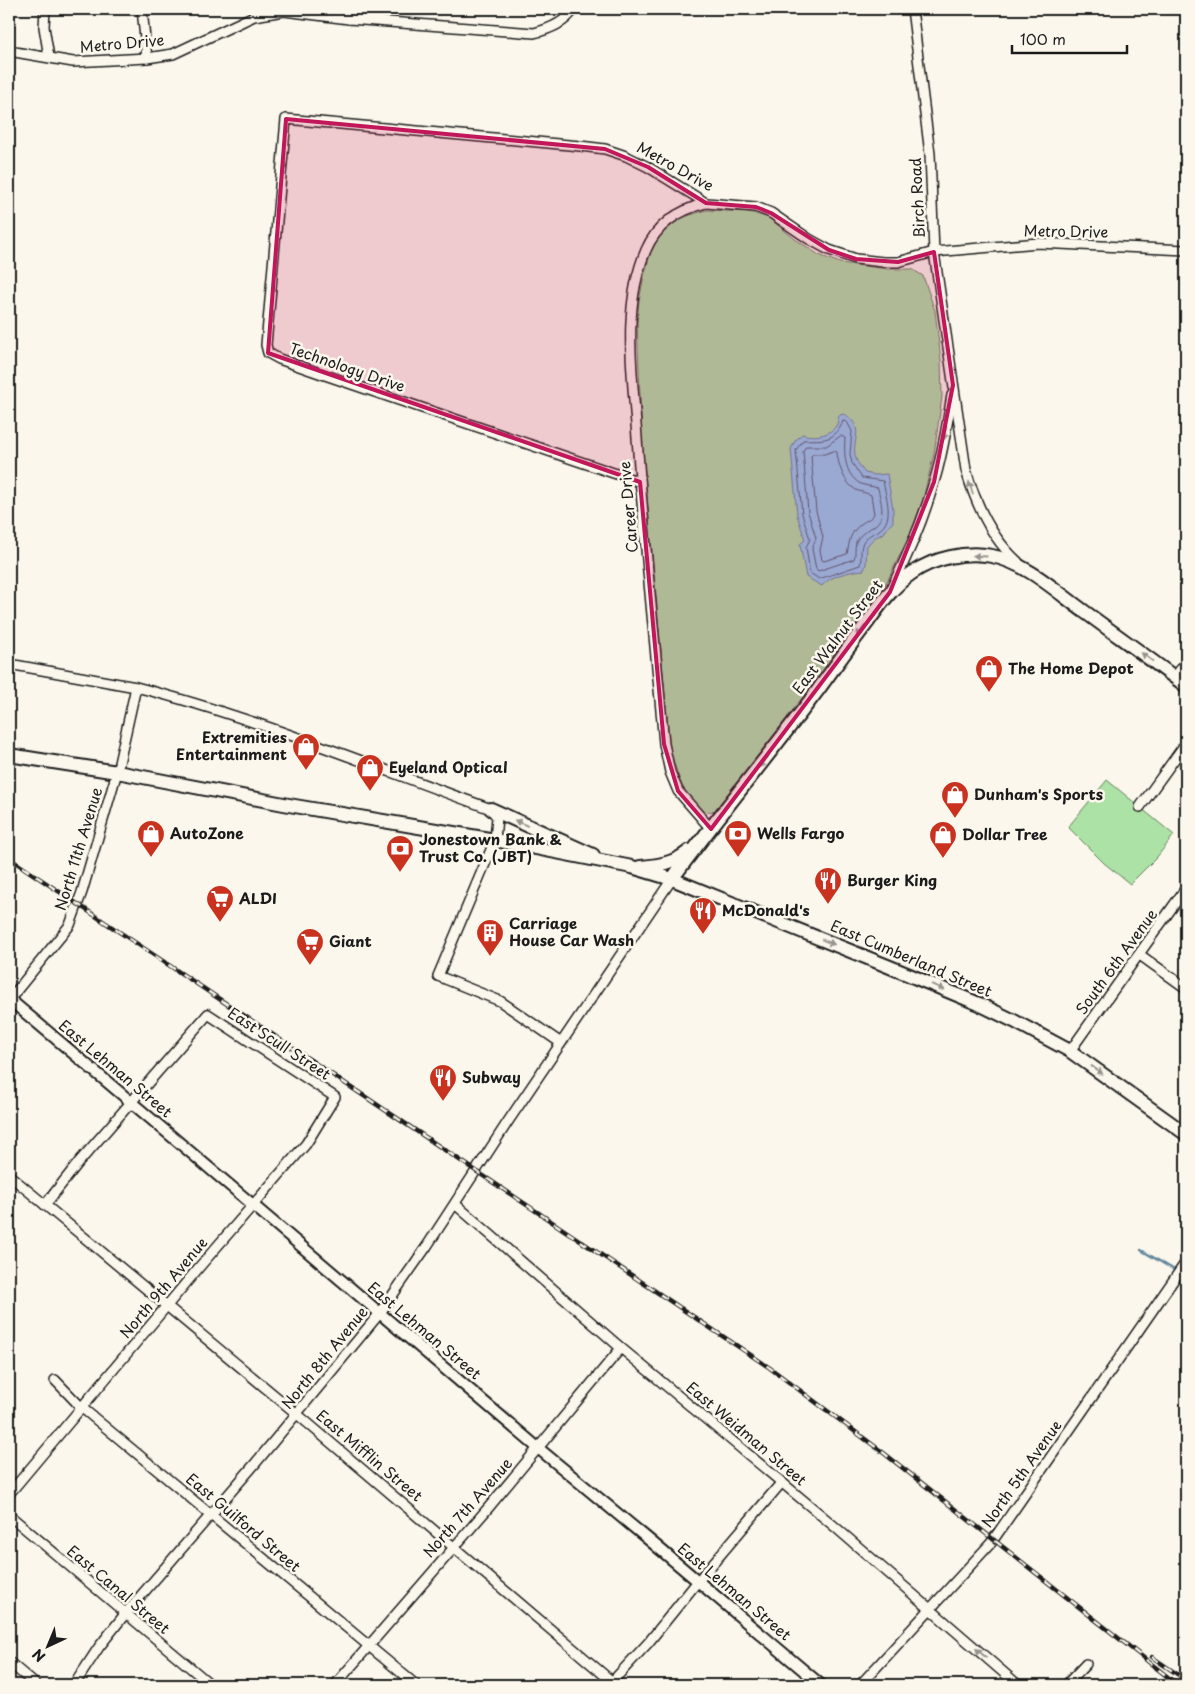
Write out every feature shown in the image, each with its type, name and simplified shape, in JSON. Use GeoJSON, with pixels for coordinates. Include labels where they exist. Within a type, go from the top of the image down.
{"type":"FeatureCollection","features":[{"type":"Feature","properties":{"kind":"highway","name":"East Walnut Street"},"geometry":{"type":"LineString","coordinates":[[672,879],[698,843],[798,717],[890,592],[911,574],[928,564],[955,556],[970,555],[991,556],[1012,562],[1186,686]]}},
{"type":"Feature","properties":{"kind":"highway","name":"East Cumberland Street"},"geometry":{"type":"LineString","coordinates":[[9,755],[117,772],[289,805],[494,840],[632,867],[672,879],[979,1004],[1070,1051],[1186,1134]]}},
{"type":"Feature","properties":{"kind":"highway"},"geometry":{"type":"LineString","coordinates":[[491,810],[613,864]]}},
{"type":"Feature","properties":{"kind":"highway"},"geometry":{"type":"LineString","coordinates":[[632,867],[658,866],[674,861],[698,843]]}},
{"type":"Feature","properties":{"kind":"main road","name":"East Lehman Street"},"geometry":{"type":"LineString","coordinates":[[9,1000],[821,1685]]}},
{"type":"Feature","properties":{"kind":"street"},"geometry":{"type":"LineString","coordinates":[[45,9],[44,27],[49,57]]}},
{"type":"Feature","properties":{"kind":"street"},"geometry":{"type":"LineString","coordinates":[[142,9],[147,58]]}},
{"type":"Feature","properties":{"kind":"street"},"geometry":{"type":"LineString","coordinates":[[348,19],[349,9]]}},
{"type":"Feature","properties":{"kind":"street","name":"Metro Drive"},"geometry":{"type":"LineString","coordinates":[[9,51],[73,62],[147,58],[173,54],[253,12],[284,11],[348,19],[534,34],[561,22],[574,9]]}},
{"type":"Feature","properties":{"kind":"street","name":"Birch Road"},"geometry":{"type":"LineString","coordinates":[[912,9],[930,154],[934,252],[966,470],[973,496],[984,518],[1006,552],[1027,571]]}},
{"type":"Feature","properties":{"kind":"street","name":"Metro Drive"},"geometry":{"type":"LineString","coordinates":[[286,119],[570,145],[605,150],[626,156],[648,167],[706,203],[756,207],[771,213],[809,240],[829,250],[856,259],[898,262],[934,252],[1038,243],[1186,250]]}},
{"type":"Feature","properties":{"kind":"street","name":"Technology Drive"},"geometry":{"type":"LineString","coordinates":[[286,119],[266,345],[268,353],[278,359],[640,482]]}},
{"type":"Feature","properties":{"kind":"street","name":"Career Drive"},"geometry":{"type":"LineString","coordinates":[[706,203],[688,208],[661,227],[653,236],[636,280],[632,304],[632,334],[640,482],[664,744],[670,772],[678,791],[711,829]]}},
{"type":"Feature","properties":{"kind":"street","name":"Birch Road"},"geometry":{"type":"LineString","coordinates":[[890,592],[916,532],[934,482],[944,440],[953,385]]}},
{"type":"Feature","properties":{"kind":"street"},"geometry":{"type":"LineString","coordinates":[[1175,677],[1186,662]]}},
{"type":"Feature","properties":{"kind":"street"},"geometry":{"type":"LineString","coordinates":[[9,664],[136,687],[255,723],[491,810],[497,817],[494,840],[438,976],[500,1001],[561,1043]]}},
{"type":"Feature","properties":{"kind":"street","name":"North 11th Avenue"},"geometry":{"type":"LineString","coordinates":[[9,1000],[70,925],[82,892],[117,772],[136,687]]}},
{"type":"Feature","properties":{"kind":"street"},"geometry":{"type":"LineString","coordinates":[[1140,806],[1186,743]]}},
{"type":"Feature","properties":{"kind":"street","name":"North 8th Avenue"},"geometry":{"type":"LineString","coordinates":[[74,1685],[98,1647],[125,1614],[297,1414],[380,1313],[672,879]]}},
{"type":"Feature","properties":{"kind":"street","name":"South 6th Avenue"},"geometry":{"type":"LineString","coordinates":[[1070,1051],[1186,888]]}},
{"type":"Feature","properties":{"kind":"street"},"geometry":{"type":"LineString","coordinates":[[1140,955],[1186,988]]}},
{"type":"Feature","properties":{"kind":"street","name":"East Scull Street"},"geometry":{"type":"LineString","coordinates":[[131,1102],[208,1014],[335,1097]]}},
{"type":"Feature","properties":{"kind":"street","name":"North 9th Avenue"},"geometry":{"type":"LineString","coordinates":[[9,1494],[306,1144],[335,1097]]}},
{"type":"Feature","properties":{"kind":"street"},"geometry":{"type":"LineString","coordinates":[[45,1205],[131,1102]]}},
{"type":"Feature","properties":{"kind":"street","name":"East Mifflin Street"},"geometry":{"type":"LineString","coordinates":[[9,1175],[454,1546],[613,1684]]}},
{"type":"Feature","properties":{"kind":"street","name":"East Weidman Street"},"geometry":{"type":"LineString","coordinates":[[455,1204],[620,1348],[782,1482],[1018,1685]]}},
{"type":"Feature","properties":{"kind":"street","name":"North 5th Avenue"},"geometry":{"type":"LineString","coordinates":[[860,1685],[991,1543],[1182,1269]]}},
{"type":"Feature","properties":{"kind":"street","name":"North 7th Avenue"},"geometry":{"type":"LineString","coordinates":[[336,1685],[538,1448],[620,1348]]}},
{"type":"Feature","properties":{"kind":"street","name":"East Guilford Street"},"geometry":{"type":"LineString","coordinates":[[55,1380],[81,1407],[416,1685]]}},
{"type":"Feature","properties":{"kind":"street"},"geometry":{"type":"LineString","coordinates":[[613,1684],[782,1482]]}},
{"type":"Feature","properties":{"kind":"street","name":"East Canal Street"},"geometry":{"type":"LineString","coordinates":[[9,1515],[211,1685]]}},
{"type":"Feature","properties":{"kind":"street"},"geometry":{"type":"LineString","coordinates":[[9,1662],[36,1685]]}},
{"type":"Feature","properties":{"kind":"street"},"geometry":{"type":"LineString","coordinates":[[1066,1685],[1086,1664]]}},
{"type":"Feature","properties":{"kind":"highlighted area"},"geometry":{"type":"Polygon","coordinates":[[[286,119],[605,149],[648,167],[706,203],[756,207],[771,213],[829,250],[856,259],[898,262],[934,252],[953,385],[934,482],[890,592],[711,829],[678,791],[664,744],[640,482],[268,353],[286,119]]]}},
{"type":"Feature","properties":{"kind":"green space"},"geometry":{"type":"Polygon","coordinates":[[[706,210],[749,212],[769,218],[819,255],[840,263],[888,269],[912,269],[923,276],[935,311],[941,360],[942,397],[934,454],[923,499],[911,532],[882,592],[749,773],[718,810],[705,813],[691,801],[686,793],[678,776],[670,749],[642,441],[637,322],[644,276],[653,244],[663,232],[681,218],[706,210]]]}},
{"type":"Feature","properties":{"kind":"green space"},"geometry":{"type":"Polygon","coordinates":[[[1107,780],[1174,835],[1157,857],[1130,884],[1104,863],[1068,827],[1107,780]]]}},
{"type":"Feature","properties":{"kind":"water"},"geometry":{"type":"Polygon","coordinates":[[[845,414],[852,420],[857,430],[855,452],[860,466],[865,473],[875,475],[887,474],[893,509],[893,522],[867,546],[864,570],[835,577],[825,582],[822,586],[806,577],[800,544],[805,540],[797,515],[791,449],[795,441],[802,434],[815,436],[833,430],[839,415],[845,414]]]}},
{"type":"Feature","properties":{"kind":"waterway"},"geometry":{"type":"LineString","coordinates":[[1141,1250],[1176,1271]]}},
{"type":"Feature","properties":{"kind":"railway"},"geometry":{"type":"LineString","coordinates":[[9,858],[770,1368],[885,1454],[1178,1685]]}},
{"type":"Feature","properties":{"kind":"railway"},"geometry":{"type":"LineString","coordinates":[[1152,1657],[1186,1680]]}},
{"type":"Feature","properties":{"kind":"place","name":"The Home Depot"},"geometry":{"type":"Point","coordinates":[989,693]}},
{"type":"Feature","properties":{"kind":"place","name":"Extremities Entertainment"},"geometry":{"type":"Point","coordinates":[306,771]}},
{"type":"Feature","properties":{"kind":"place","name":"Eyeland Optical"},"geometry":{"type":"Point","coordinates":[370,792]}},
{"type":"Feature","properties":{"kind":"place","name":"Dunham's Sports"},"geometry":{"type":"Point","coordinates":[955,819]}},
{"type":"Feature","properties":{"kind":"place","name":"AutoZone"},"geometry":{"type":"Point","coordinates":[151,858]}},
{"type":"Feature","properties":{"kind":"place","name":"Wells Fargo"},"geometry":{"type":"Point","coordinates":[738,858]}},
{"type":"Feature","properties":{"kind":"place","name":"Dollar Tree"},"geometry":{"type":"Point","coordinates":[943,859]}},
{"type":"Feature","properties":{"kind":"place","name":"Jonestown Bank & Trust Co. (JBT)"},"geometry":{"type":"Point","coordinates":[400,873]}},
{"type":"Feature","properties":{"kind":"place","name":"Burger King"},"geometry":{"type":"Point","coordinates":[828,905]}},
{"type":"Feature","properties":{"kind":"place","name":"ALDI"},"geometry":{"type":"Point","coordinates":[220,923]}},
{"type":"Feature","properties":{"kind":"place","name":"McDonald's"},"geometry":{"type":"Point","coordinates":[703,935]}},
{"type":"Feature","properties":{"kind":"place","name":"Carriage House Car Wash"},"geometry":{"type":"Point","coordinates":[490,957]}},
{"type":"Feature","properties":{"kind":"place","name":"Giant"},"geometry":{"type":"Point","coordinates":[310,966]}},
{"type":"Feature","properties":{"kind":"place","name":"Subway"},"geometry":{"type":"Point","coordinates":[443,1102]}}]}
